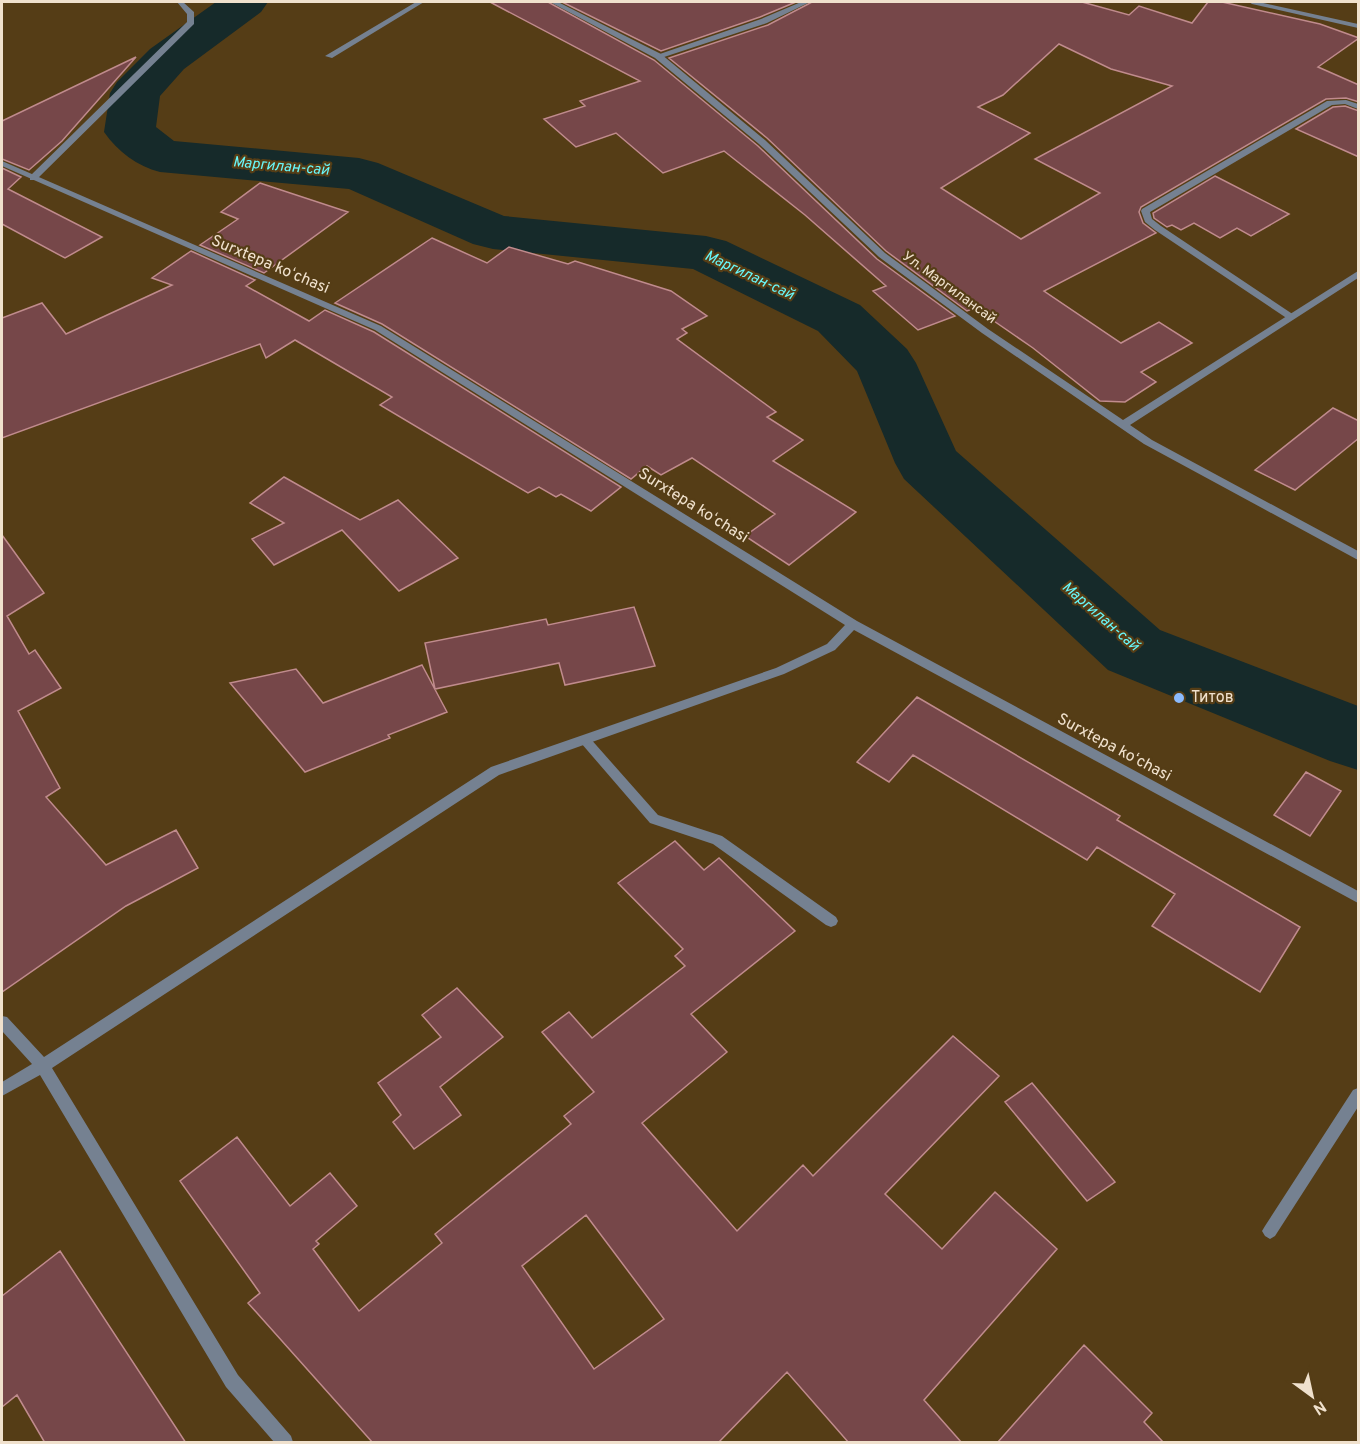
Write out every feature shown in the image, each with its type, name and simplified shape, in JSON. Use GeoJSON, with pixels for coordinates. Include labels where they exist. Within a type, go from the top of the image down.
{"type":"FeatureCollection","features":[{"type":"Feature","properties":{"kind":"street"},"geometry":{"type":"LineString","coordinates":[[33,178],[191,22],[191,14],[180,2]]}},
{"type":"Feature","properties":{"kind":"street"},"geometry":{"type":"LineString","coordinates":[[329,56],[420,2]]}},
{"type":"Feature","properties":{"kind":"street","name":"Ул. Маргилансай"},"geometry":{"type":"LineString","coordinates":[[554,2],[658,56],[762,142],[882,255],[985,331],[1148,442],[1359,556]]}},
{"type":"Feature","properties":{"kind":"street"},"geometry":{"type":"LineString","coordinates":[[658,56],[764,21],[806,2]]}},
{"type":"Feature","properties":{"kind":"street"},"geometry":{"type":"LineString","coordinates":[[1252,2],[1359,26]]}},
{"type":"Feature","properties":{"kind":"street"},"geometry":{"type":"LineString","coordinates":[[1292,317],[1158,228],[1148,220],[1145,212],[1330,104],[1346,102],[1359,107]]}},
{"type":"Feature","properties":{"kind":"street","name":"Surxtepa koʻchasi"},"geometry":{"type":"LineString","coordinates":[[2,163],[378,328],[853,624],[1359,897]]}},
{"type":"Feature","properties":{"kind":"street"},"geometry":{"type":"LineString","coordinates":[[1122,424],[1359,274]]}},
{"type":"Feature","properties":{"kind":"street"},"geometry":{"type":"LineString","coordinates":[[2,1089],[43,1066],[495,771],[780,671],[831,647],[853,624]]}},
{"type":"Feature","properties":{"kind":"street"},"geometry":{"type":"LineString","coordinates":[[585,740],[654,819],[717,840],[831,921]]}},
{"type":"Feature","properties":{"kind":"street"},"geometry":{"type":"LineString","coordinates":[[2,1022],[43,1066],[232,1381],[285,1443]]}},
{"type":"Feature","properties":{"kind":"street"},"geometry":{"type":"LineString","coordinates":[[1270,1231],[1359,1095]]}},
{"type":"Feature","properties":{"kind":"building"},"geometry":{"type":"Polygon","coordinates":[[[490,2],[548,2],[654,60],[758,146],[877,259],[955,316],[918,330],[873,291],[886,286],[805,215],[724,151],[663,173],[616,133],[576,147],[544,119],[585,106],[580,101],[640,81],[490,2]]]}},
{"type":"Feature","properties":{"kind":"building"},"geometry":{"type":"Polygon","coordinates":[[[562,2],[796,2],[760,17],[661,51],[562,2]]]}},
{"type":"Feature","properties":{"kind":"building"},"geometry":{"type":"Polygon","coordinates":[[[812,2],[1082,2],[1129,15],[1139,6],[1192,23],[1208,2],[1222,2],[1320,24],[1359,38],[1318,67],[1359,85],[1359,102],[1346,98],[1326,99],[1141,207],[1139,212],[1143,223],[1156,233],[1044,291],[1121,343],[1159,322],[1192,343],[1141,372],[1156,382],[1125,402],[1100,401],[1033,348],[975,308],[967,311],[886,251],[767,138],[669,58],[768,25],[812,2]],[[1059,44],[1003,95],[978,107],[1030,133],[941,188],[1021,239],[1100,193],[1035,159],[1172,86],[1111,69],[1059,44]]]}},
{"type":"Feature","properties":{"kind":"building"},"geometry":{"type":"Polygon","coordinates":[[[136,57],[62,141],[29,170],[2,159],[2,121],[136,57]]]}},
{"type":"Feature","properties":{"kind":"building"},"geometry":{"type":"Polygon","coordinates":[[[1345,106],[1359,111],[1359,157],[1296,129],[1333,107],[1345,106]]]}},
{"type":"Feature","properties":{"kind":"building"},"geometry":{"type":"Polygon","coordinates":[[[2,168],[21,177],[8,189],[102,237],[65,258],[2,224],[2,168]]]}},
{"type":"Feature","properties":{"kind":"building"},"geometry":{"type":"Polygon","coordinates":[[[1215,176],[1289,214],[1251,236],[1237,228],[1220,238],[1194,223],[1181,230],[1172,225],[1167,227],[1154,218],[1153,213],[1215,176]]]}},
{"type":"Feature","properties":{"kind":"building"},"geometry":{"type":"Polygon","coordinates":[[[260,183],[348,212],[264,273],[200,245],[238,219],[221,212],[260,183]]]}},
{"type":"Feature","properties":{"kind":"building"},"geometry":{"type":"Polygon","coordinates":[[[432,238],[487,263],[509,247],[568,264],[575,261],[671,291],[707,316],[682,329],[687,333],[677,339],[776,412],[767,417],[803,440],[773,461],[856,512],[789,565],[745,536],[775,514],[692,458],[661,475],[647,466],[631,479],[382,324],[335,303],[432,238]]]}},
{"type":"Feature","properties":{"kind":"building"},"geometry":{"type":"Polygon","coordinates":[[[191,251],[255,280],[246,286],[309,321],[325,310],[374,332],[621,487],[591,511],[561,494],[556,497],[539,487],[528,493],[380,405],[392,397],[295,340],[266,358],[260,344],[2,438],[2,318],[42,303],[66,334],[172,285],[152,278],[191,251]]]}},
{"type":"Feature","properties":{"kind":"building"},"geometry":{"type":"Polygon","coordinates":[[[1333,408],[1359,421],[1359,438],[1295,490],[1255,470],[1333,408]]]}},
{"type":"Feature","properties":{"kind":"building"},"geometry":{"type":"Polygon","coordinates":[[[284,477],[360,520],[398,500],[458,558],[399,591],[342,530],[274,565],[252,539],[284,523],[250,503],[284,477]]]}},
{"type":"Feature","properties":{"kind":"building"},"geometry":{"type":"Polygon","coordinates":[[[2,535],[44,593],[7,616],[29,654],[35,650],[61,688],[18,711],[60,788],[46,797],[106,865],[176,830],[198,868],[126,906],[2,992],[2,535]]]}},
{"type":"Feature","properties":{"kind":"building"},"geometry":{"type":"Polygon","coordinates":[[[634,607],[655,666],[565,685],[559,663],[435,689],[425,643],[546,619],[548,625],[634,607]]]}},
{"type":"Feature","properties":{"kind":"building"},"geometry":{"type":"Polygon","coordinates":[[[422,665],[447,712],[305,772],[230,683],[296,669],[323,703],[422,665]]]}},
{"type":"Feature","properties":{"kind":"building"},"geometry":{"type":"Polygon","coordinates":[[[917,697],[1120,816],[1117,820],[1300,927],[1260,992],[1152,926],[1175,894],[1097,847],[1087,860],[913,755],[889,782],[857,762],[917,697]]]}},
{"type":"Feature","properties":{"kind":"building"},"geometry":{"type":"Polygon","coordinates":[[[1306,772],[1341,791],[1310,836],[1274,815],[1306,772]]]}},
{"type":"Feature","properties":{"kind":"building"},"geometry":{"type":"Polygon","coordinates":[[[675,841],[704,870],[719,858],[795,931],[691,1014],[727,1052],[642,1123],[737,1231],[803,1165],[813,1176],[953,1036],[999,1076],[885,1194],[942,1249],[995,1192],[1057,1249],[924,1400],[962,1443],[849,1443],[787,1372],[718,1443],[373,1443],[248,1303],[260,1293],[180,1181],[237,1137],[290,1206],[330,1173],[357,1206],[316,1241],[319,1244],[313,1249],[359,1311],[442,1243],[435,1234],[571,1124],[564,1116],[594,1092],[542,1032],[569,1012],[592,1038],[685,966],[675,956],[683,949],[618,883],[675,841]],[[586,1215],[522,1266],[594,1369],[664,1319],[586,1215]]]}},
{"type":"Feature","properties":{"kind":"building"},"geometry":{"type":"Polygon","coordinates":[[[457,988],[503,1037],[440,1087],[461,1115],[414,1149],[393,1122],[401,1115],[378,1083],[441,1037],[422,1015],[457,988]]]}},
{"type":"Feature","properties":{"kind":"building"},"geometry":{"type":"Polygon","coordinates":[[[1032,1083],[1115,1182],[1087,1201],[1005,1102],[1032,1083]]]}},
{"type":"Feature","properties":{"kind":"building"},"geometry":{"type":"Polygon","coordinates":[[[60,1251],[186,1443],[45,1443],[17,1395],[2,1407],[2,1296],[60,1251]]]}},
{"type":"Feature","properties":{"kind":"building"},"geometry":{"type":"Polygon","coordinates":[[[1084,1345],[1152,1413],[1144,1422],[1164,1443],[997,1443],[1084,1345]]]}},
{"type":"Feature","properties":{"kind":"waterway","name":"Маргилан-сай"},"geometry":{"type":"LineString","coordinates":[[245,2],[167,59],[135,93],[130,132],[160,156],[359,174],[493,232],[706,253],[839,318],[885,363],[928,463],[1134,650],[1358,739]]}},
{"type":"Feature","properties":{"kind":"place","name":"Титов"},"geometry":{"type":"Point","coordinates":[1179,698]}}]}
